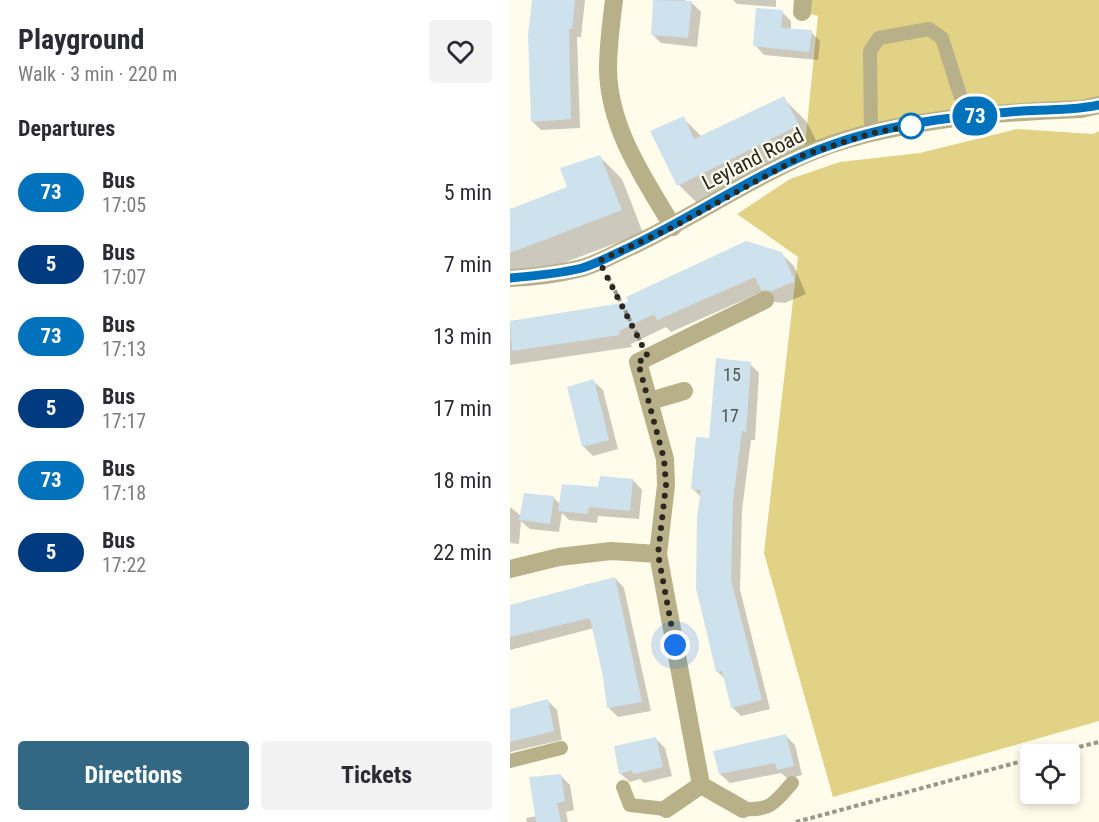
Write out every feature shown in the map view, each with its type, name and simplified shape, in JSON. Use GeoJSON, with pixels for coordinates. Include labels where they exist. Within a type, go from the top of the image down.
{"type":"FeatureCollection","features":[{"type":"Feature","properties":{"kind":"street"},"geometry":{"type":"LineString","coordinates":[[614,0],[608,70],[612,99],[627,149],[673,227]]}},
{"type":"Feature","properties":{"kind":"street","name":"Leyland Road"},"geometry":{"type":"LineString","coordinates":[[510,278],[572,270],[599,261],[673,227],[804,155],[872,133],[967,117],[1025,111],[1081,109],[1099,105]]}},
{"type":"Feature","properties":{"kind":"street"},"geometry":{"type":"LineString","coordinates":[[742,809],[701,785],[658,554],[666,485],[664,459],[638,362],[765,300]]}},
{"type":"Feature","properties":{"kind":"street"},"geometry":{"type":"LineString","coordinates":[[650,402],[684,391]]}},
{"type":"Feature","properties":{"kind":"street"},"geometry":{"type":"LineString","coordinates":[[510,569],[559,557],[610,551],[658,554]]}},
{"type":"Feature","properties":{"kind":"street"},"geometry":{"type":"LineString","coordinates":[[666,809],[701,785]]}},
{"type":"Feature","properties":{"kind":"lane"},"geometry":{"type":"LineString","coordinates":[[872,133],[870,51],[879,38],[929,29],[942,38],[967,117]]}},
{"type":"Feature","properties":{"kind":"lane"},"geometry":{"type":"LineString","coordinates":[[510,761],[561,748]]}},
{"type":"Feature","properties":{"kind":"lane"},"geometry":{"type":"LineString","coordinates":[[742,809],[761,810],[775,803],[792,783]]}},
{"type":"Feature","properties":{"kind":"lane"},"geometry":{"type":"LineString","coordinates":[[622,787],[630,805],[666,809]]}},
{"type":"Feature","properties":{"kind":"path"},"geometry":{"type":"LineString","coordinates":[[599,261],[648,357]]}},
{"type":"Feature","properties":{"kind":"path"},"geometry":{"type":"LineString","coordinates":[[1080,747],[1099,742]]}},
{"type":"Feature","properties":{"kind":"path"},"geometry":{"type":"LineString","coordinates":[[796,822],[1020,762]]}},
{"type":"Feature","properties":{"kind":"shaded area"},"geometry":{"type":"Polygon","coordinates":[[[803,0],[1099,0],[1099,105],[1025,111],[804,155],[818,16],[802,12],[803,0]]]}},
{"type":"Feature","properties":{"kind":"shaded area"},"geometry":{"type":"Polygon","coordinates":[[[1017,129],[1093,134],[1099,131],[1099,721],[833,797],[764,553],[798,257],[737,214],[790,179],[840,162],[920,153],[1017,129]]]}},
{"type":"Feature","properties":{"kind":"building"},"geometry":{"type":"Polygon","coordinates":[[[532,0],[575,0],[572,29],[569,28],[571,119],[531,122],[528,35],[532,0]]]}},
{"type":"Feature","properties":{"kind":"building"},"geometry":{"type":"Polygon","coordinates":[[[653,0],[692,1],[688,38],[651,35],[653,0]]]}},
{"type":"Feature","properties":{"kind":"building"},"geometry":{"type":"Polygon","coordinates":[[[756,8],[783,10],[781,28],[812,30],[809,52],[753,46],[756,8]]]}},
{"type":"Feature","properties":{"kind":"building"},"geometry":{"type":"Polygon","coordinates":[[[784,96],[799,125],[677,186],[650,131],[684,116],[694,139],[784,96]]]}},
{"type":"Feature","properties":{"kind":"building"},"geometry":{"type":"Polygon","coordinates":[[[600,155],[622,210],[510,253],[510,209],[567,187],[560,168],[600,155]]]}},
{"type":"Feature","properties":{"kind":"building"},"geometry":{"type":"Polygon","coordinates":[[[746,241],[782,252],[795,281],[772,291],[761,290],[755,277],[657,320],[654,314],[619,331],[620,335],[512,351],[510,321],[628,302],[626,297],[746,241]]]}},
{"type":"Feature","properties":{"kind":"building"},"geometry":{"type":"Polygon","coordinates":[[[716,358],[751,362],[746,432],[742,431],[733,500],[731,580],[762,700],[731,708],[722,671],[716,672],[696,588],[697,517],[701,490],[691,489],[696,437],[709,438],[716,358]]]}},
{"type":"Feature","properties":{"kind":"building"},"geometry":{"type":"Polygon","coordinates":[[[594,379],[609,440],[582,447],[567,387],[594,379]]]}},
{"type":"Feature","properties":{"kind":"building"},"geometry":{"type":"Polygon","coordinates":[[[600,476],[633,479],[630,511],[589,507],[588,514],[558,511],[562,484],[598,487],[600,476]]]}},
{"type":"Feature","properties":{"kind":"building"},"geometry":{"type":"Polygon","coordinates":[[[524,493],[554,496],[550,524],[519,520],[524,493]]]}},
{"type":"Feature","properties":{"kind":"building"},"geometry":{"type":"Polygon","coordinates":[[[615,577],[642,702],[607,708],[603,677],[590,618],[510,637],[510,605],[615,577]]]}},
{"type":"Feature","properties":{"kind":"building"},"geometry":{"type":"Polygon","coordinates":[[[548,699],[554,731],[510,742],[510,709],[548,699]]]}},
{"type":"Feature","properties":{"kind":"building"},"geometry":{"type":"Polygon","coordinates":[[[786,734],[794,766],[777,770],[775,763],[719,774],[713,751],[786,734]]]}},
{"type":"Feature","properties":{"kind":"building"},"geometry":{"type":"Polygon","coordinates":[[[656,737],[663,767],[633,774],[632,770],[619,774],[614,746],[656,737]]]}},
{"type":"Feature","properties":{"kind":"building"},"geometry":{"type":"Polygon","coordinates":[[[561,774],[565,801],[557,803],[561,822],[536,822],[529,777],[561,774]]]}},
{"type":"Feature","properties":{"kind":"bus line","name":"73"},"geometry":{"type":"LineString","coordinates":[[510,278],[538,276],[584,267],[673,227],[804,155],[837,143],[872,133],[967,117],[1025,111],[1081,109],[1099,105]]}},
{"type":"Feature","properties":{"kind":"route"},"geometry":{"type":"LineString","coordinates":[[675,645],[658,554],[666,485],[664,459],[638,362],[648,357],[599,261],[673,227],[804,155],[872,133],[911,126]]}}]}
